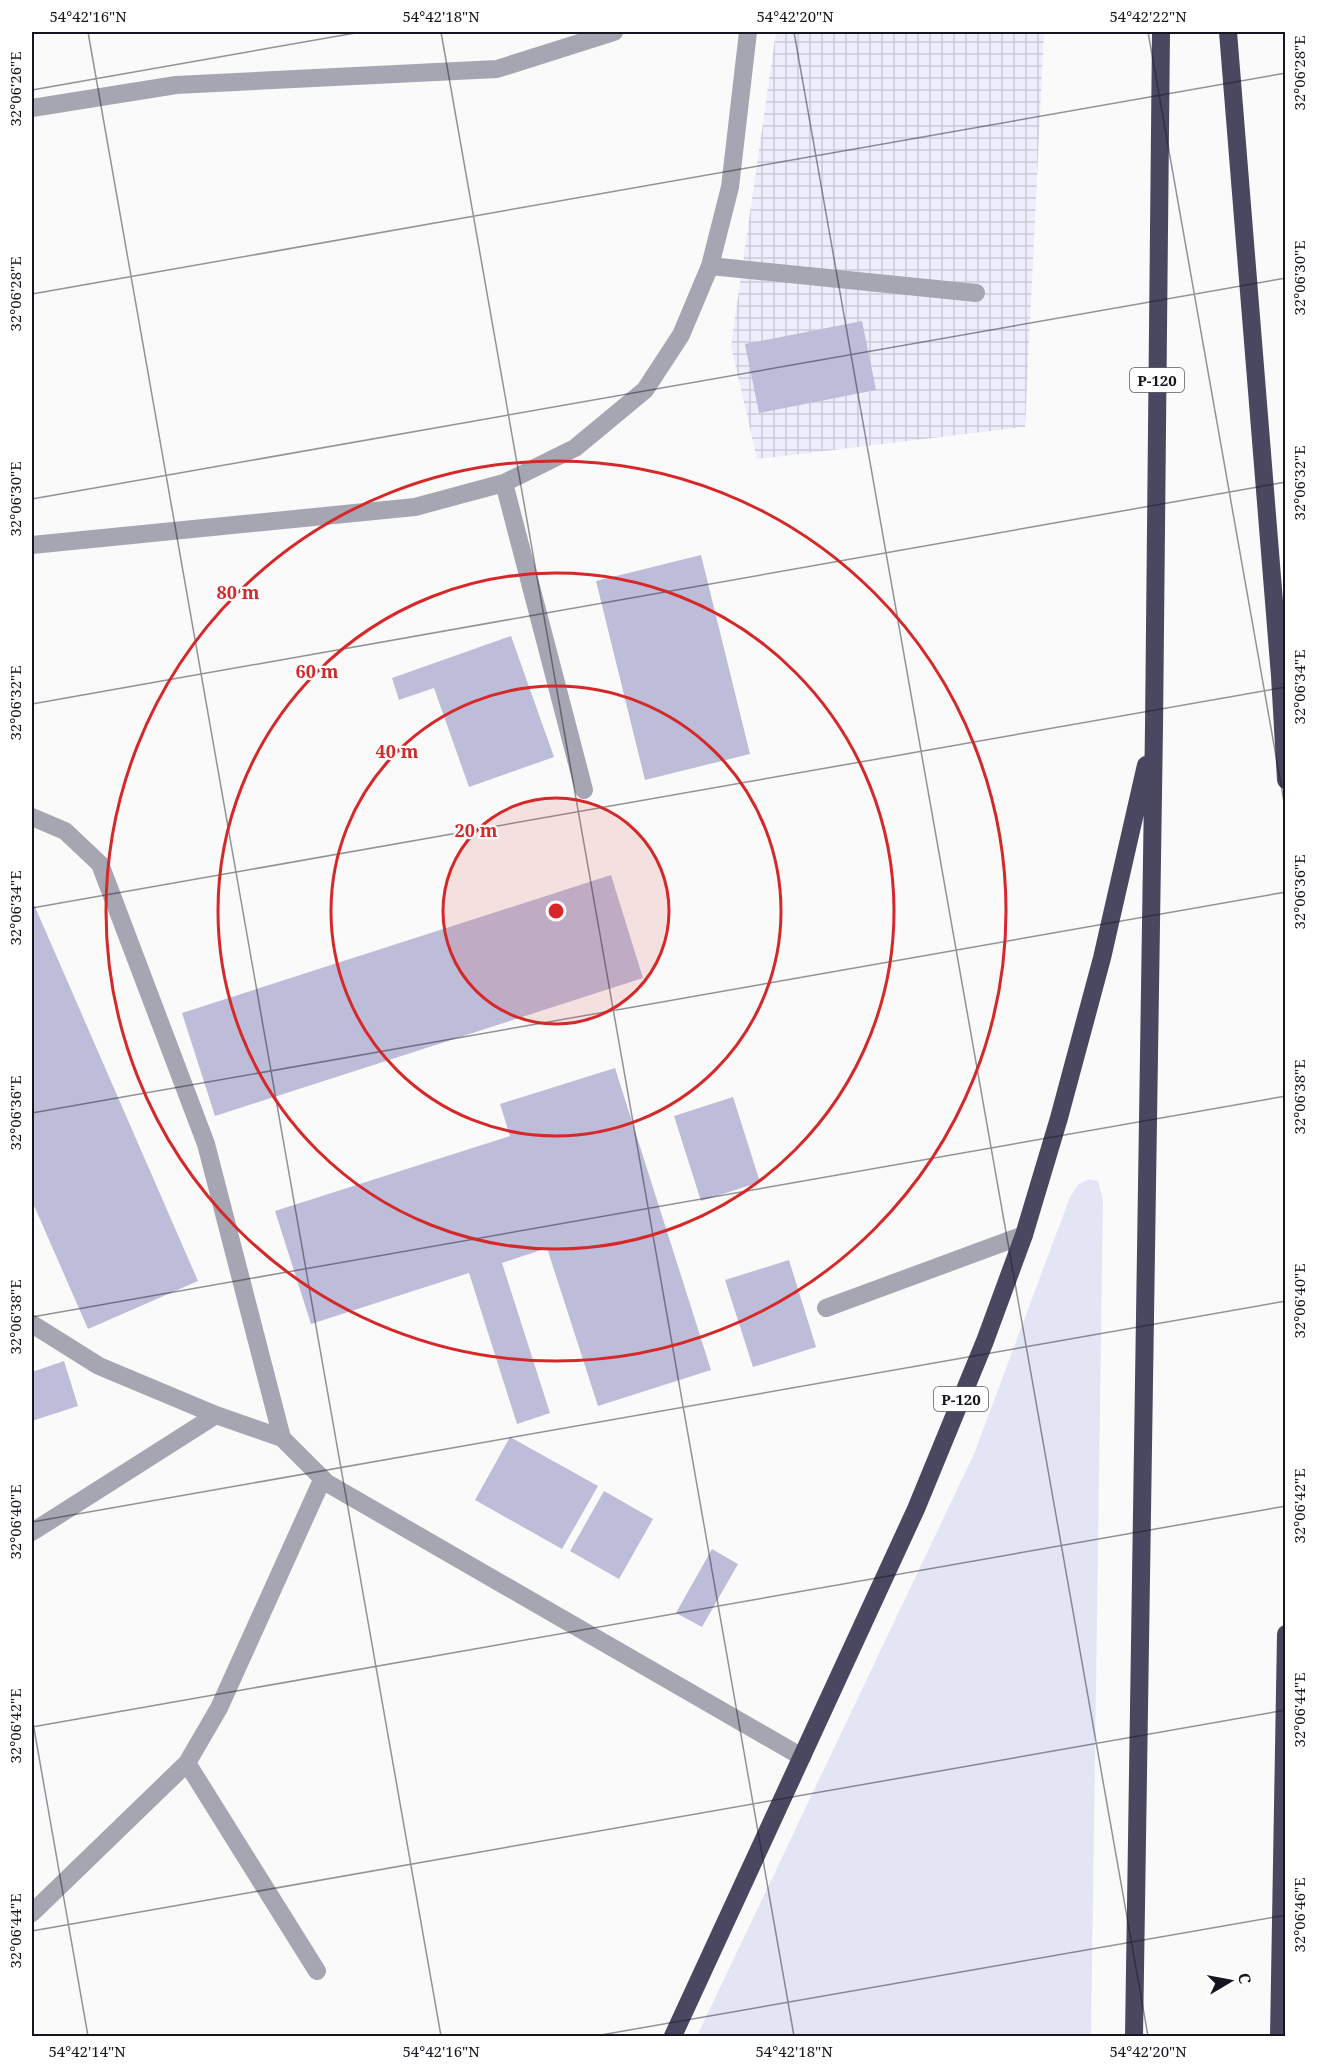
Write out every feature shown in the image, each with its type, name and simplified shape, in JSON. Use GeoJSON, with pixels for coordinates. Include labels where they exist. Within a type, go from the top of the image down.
{"type":"FeatureCollection","features":[{"type":"Feature","properties":{"kind":"highway","name":"Р-120"},"geometry":{"type":"LineString","coordinates":[[673,2037],[916,1509],[985,1341],[1024,1234],[1102,958],[1154,728],[1161,32]]}},
{"type":"Feature","properties":{"kind":"highway"},"geometry":{"type":"LineString","coordinates":[[1228,32],[1280,676],[1286,780]]}},
{"type":"Feature","properties":{"kind":"highway"},"geometry":{"type":"LineString","coordinates":[[1134,2037],[1154,728]]}},
{"type":"Feature","properties":{"kind":"highway"},"geometry":{"type":"LineString","coordinates":[[1279,2037],[1286,1634]]}},
{"type":"Feature","properties":{"kind":"street"},"geometry":{"type":"LineString","coordinates":[[32,108],[176,85],[497,69],[614,32]]}},
{"type":"Feature","properties":{"kind":"street"},"geometry":{"type":"LineString","coordinates":[[32,545],[416,507],[504,483],[575,448],[645,390],[681,335],[710,266],[730,187],[748,32]]}},
{"type":"Feature","properties":{"kind":"street"},"geometry":{"type":"LineString","coordinates":[[710,266],[976,293]]}},
{"type":"Feature","properties":{"kind":"street"},"geometry":{"type":"LineString","coordinates":[[504,483],[584,790]]}},
{"type":"Feature","properties":{"kind":"street"},"geometry":{"type":"LineString","coordinates":[[32,817],[66,831],[100,864],[206,1144],[282,1438]]}},
{"type":"Feature","properties":{"kind":"street"},"geometry":{"type":"LineString","coordinates":[[826,1308],[1024,1234]]}},
{"type":"Feature","properties":{"kind":"street"},"geometry":{"type":"LineString","coordinates":[[32,1324],[99,1366],[216,1415],[282,1438],[322,1480],[802,1757]]}},
{"type":"Feature","properties":{"kind":"street"},"geometry":{"type":"LineString","coordinates":[[32,1532],[216,1415]]}},
{"type":"Feature","properties":{"kind":"street"},"geometry":{"type":"LineString","coordinates":[[32,1913],[187,1764],[219,1708],[322,1480]]}},
{"type":"Feature","properties":{"kind":"street"},"geometry":{"type":"LineString","coordinates":[[187,1764],[317,1971]]}},
{"type":"Feature","properties":{"kind":"shaded area"},"geometry":{"type":"Polygon","coordinates":[[[776,32],[1044,32],[1025,427],[757,459],[731,346],[776,32]]]}},
{"type":"Feature","properties":{"kind":"shaded area"},"geometry":{"type":"Polygon","coordinates":[[[1088,1179],[1098,1181],[1103,1200],[1091,2036],[697,2036],[974,1454],[1070,1197],[1078,1185],[1088,1179]]]}},
{"type":"Feature","properties":{"kind":"building"},"geometry":{"type":"Polygon","coordinates":[[[862,321],[876,390],[759,413],[745,344],[862,321]]]}},
{"type":"Feature","properties":{"kind":"building"},"geometry":{"type":"Polygon","coordinates":[[[701,555],[750,754],[645,780],[596,581],[701,555]]]}},
{"type":"Feature","properties":{"kind":"building"},"geometry":{"type":"Polygon","coordinates":[[[511,636],[554,757],[469,787],[434,688],[399,700],[392,678],[511,636]]]}},
{"type":"Feature","properties":{"kind":"building"},"geometry":{"type":"Polygon","coordinates":[[[611,875],[643,978],[215,1116],[182,1013],[611,875]]]}},
{"type":"Feature","properties":{"kind":"building"},"geometry":{"type":"Polygon","coordinates":[[[32,900],[198,1281],[88,1329],[32,1201],[32,900]]]}},
{"type":"Feature","properties":{"kind":"building"},"geometry":{"type":"Polygon","coordinates":[[[615,1068],[711,1370],[598,1406],[547,1248],[502,1263],[550,1413],[517,1424],[469,1273],[311,1324],[275,1211],[510,1136],[500,1104],[615,1068]]]}},
{"type":"Feature","properties":{"kind":"building"},"geometry":{"type":"Polygon","coordinates":[[[733,1097],[760,1182],[701,1201],[674,1116],[733,1097]]]}},
{"type":"Feature","properties":{"kind":"building"},"geometry":{"type":"Polygon","coordinates":[[[789,1260],[816,1347],[753,1367],[725,1280],[789,1260]]]}},
{"type":"Feature","properties":{"kind":"building"},"geometry":{"type":"Polygon","coordinates":[[[64,1361],[78,1406],[32,1421],[32,1372],[64,1361]]]}},
{"type":"Feature","properties":{"kind":"building"},"geometry":{"type":"Polygon","coordinates":[[[510,1437],[598,1486],[562,1549],[475,1500],[510,1437]]]}},
{"type":"Feature","properties":{"kind":"building"},"geometry":{"type":"Polygon","coordinates":[[[604,1491],[653,1519],[619,1579],[570,1551],[604,1491]]]}},
{"type":"Feature","properties":{"kind":"building"},"geometry":{"type":"Polygon","coordinates":[[[712,1549],[738,1564],[702,1627],[676,1613],[712,1549]]]}}]}
